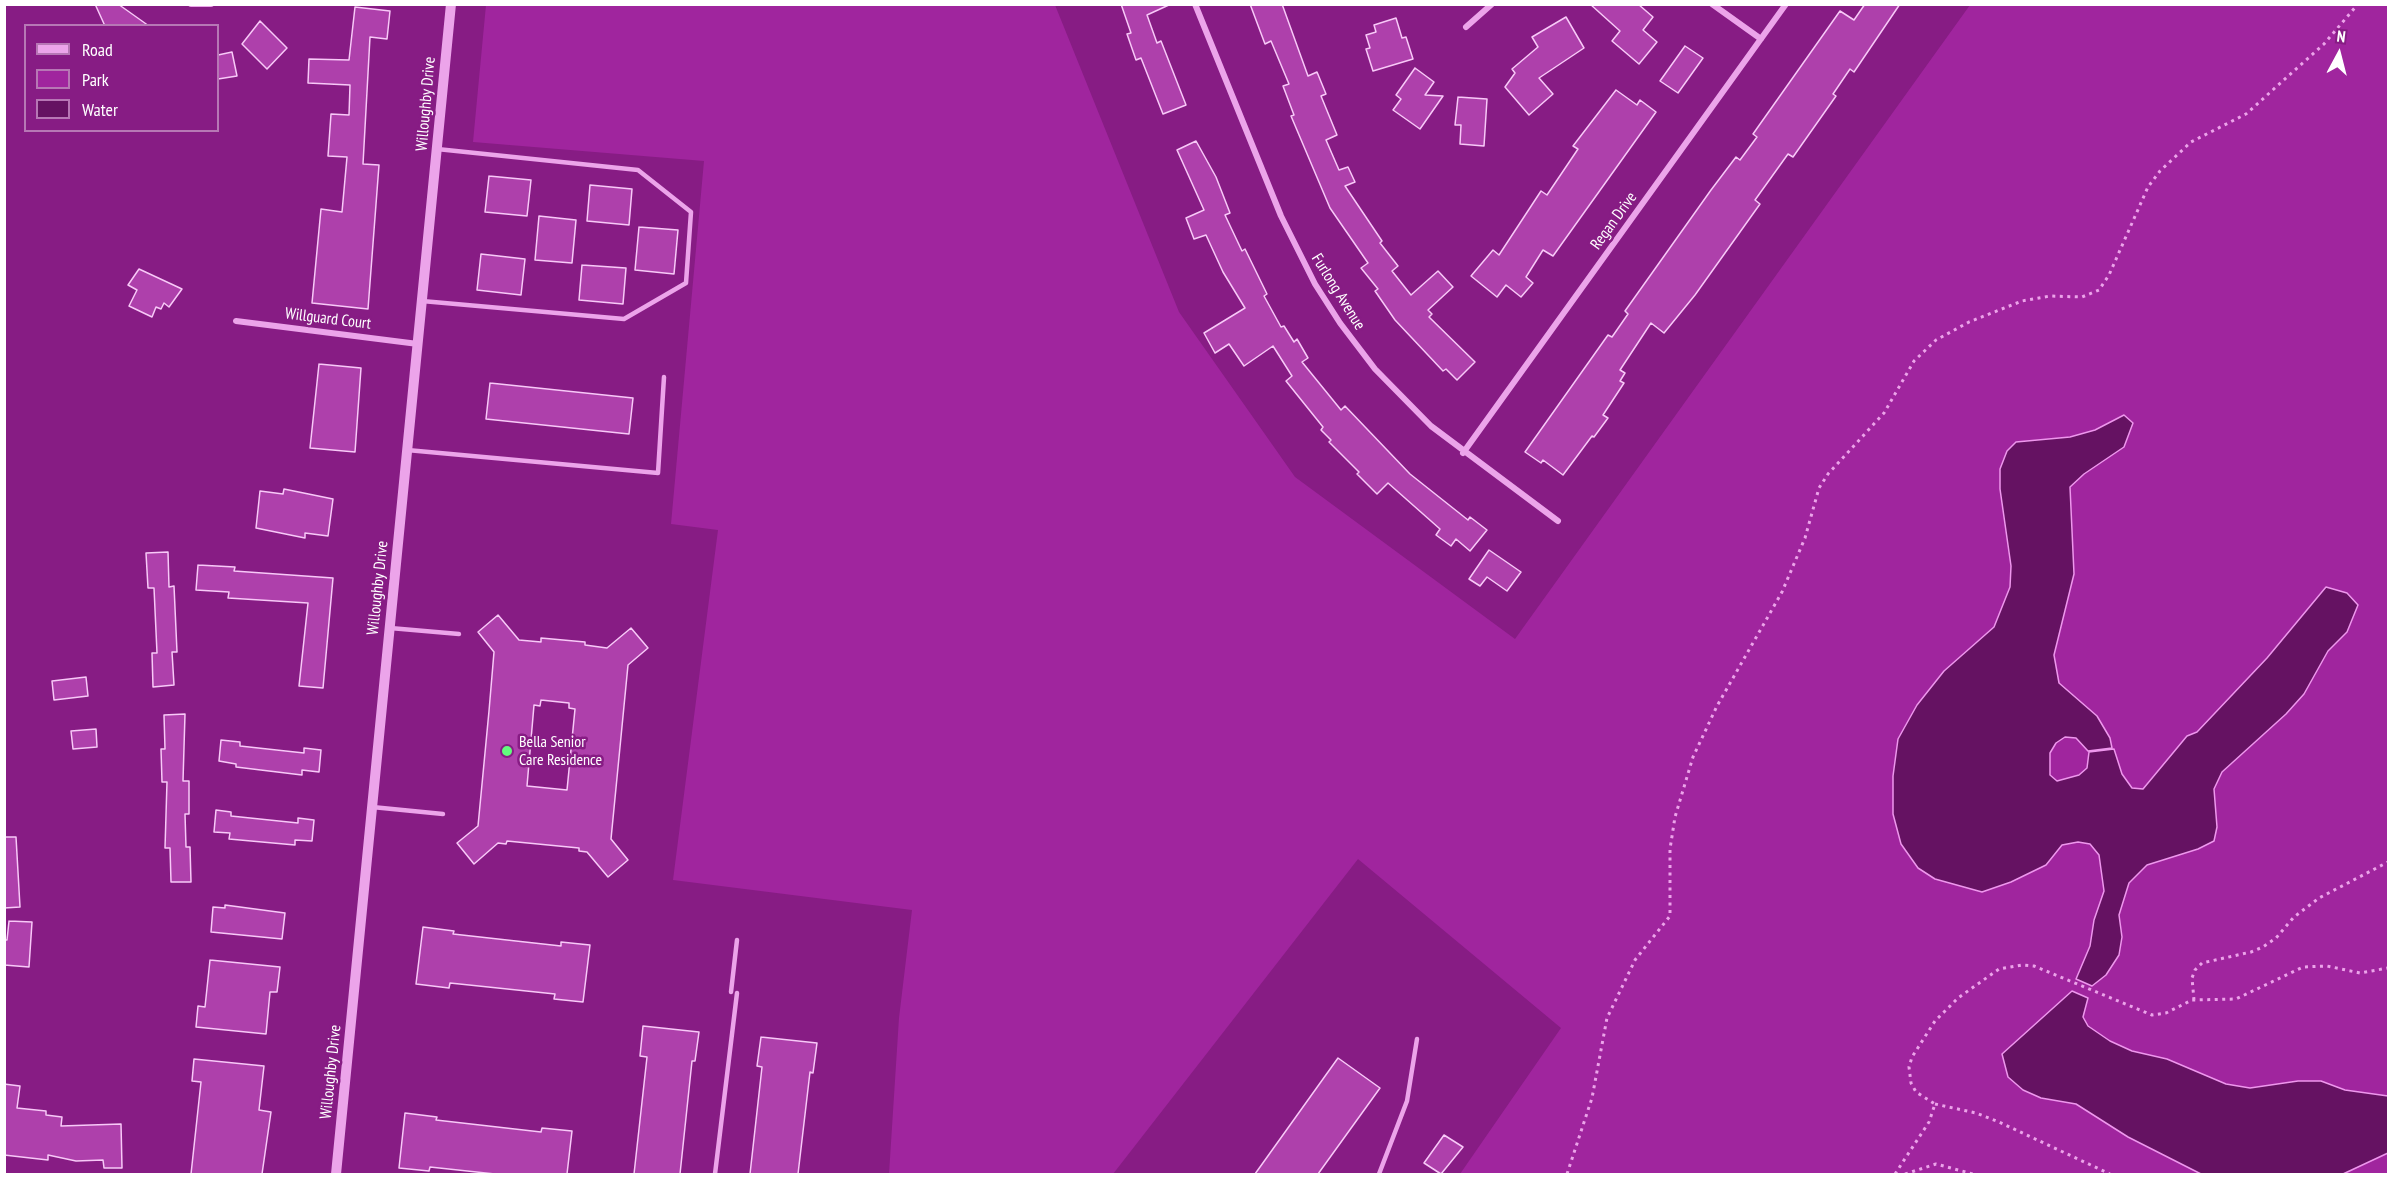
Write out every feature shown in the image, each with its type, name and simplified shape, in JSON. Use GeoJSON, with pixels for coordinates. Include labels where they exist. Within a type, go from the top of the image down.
{"type":"FeatureCollection","features":[{"type":"Feature","properties":{"kind":"street"},"geometry":{"type":"LineString","coordinates":[[192,4],[211,4]]}},
{"type":"Feature","properties":{"kind":"street","name":"Willoughby Drive"},"geometry":{"type":"LineString","coordinates":[[336,1174],[451,4]]}},
{"type":"Feature","properties":{"kind":"street","name":"Furlong Avenue"},"geometry":{"type":"LineString","coordinates":[[1195,4],[1281,216],[1315,284],[1340,323],[1375,369],[1431,426],[1463,453],[1558,521]]}},
{"type":"Feature","properties":{"kind":"street"},"geometry":{"type":"LineString","coordinates":[[1466,27],[1492,4]]}},
{"type":"Feature","properties":{"kind":"street"},"geometry":{"type":"LineString","coordinates":[[1712,4],[1761,39]]}},
{"type":"Feature","properties":{"kind":"street","name":"Regan Drive"},"geometry":{"type":"LineString","coordinates":[[1463,453],[1786,4]]}},
{"type":"Feature","properties":{"kind":"street","name":"Willguard Court"},"geometry":{"type":"LineString","coordinates":[[236,321],[418,344]]}},
{"type":"Feature","properties":{"kind":"lane"},"geometry":{"type":"LineString","coordinates":[[422,301],[624,319],[686,283],[691,212],[638,170],[437,149]]}},
{"type":"Feature","properties":{"kind":"lane"},"geometry":{"type":"LineString","coordinates":[[407,450],[657,473],[664,377]]}},
{"type":"Feature","properties":{"kind":"lane"},"geometry":{"type":"LineString","coordinates":[[390,628],[459,634]]}},
{"type":"Feature","properties":{"kind":"lane"},"geometry":{"type":"LineString","coordinates":[[372,807],[442,814]]}},
{"type":"Feature","properties":{"kind":"lane"},"geometry":{"type":"LineString","coordinates":[[715,1174],[734,993],[737,940]]}},
{"type":"Feature","properties":{"kind":"lane"},"geometry":{"type":"LineString","coordinates":[[1379,1174],[1407,1101],[1417,1039]]}},
{"type":"Feature","properties":{"kind":"path"},"geometry":{"type":"LineString","coordinates":[[1566,1174],[1592,1098],[1607,1018],[1635,960],[1670,916],[1670,849],[1675,817],[1693,757],[1717,706],[1782,592],[1805,538],[1819,488],[1828,474],[1884,414],[1914,361],[1936,340],[1969,322],[2022,301],[2050,296],[2073,298],[2099,290],[2109,275],[2148,187],[2165,165],[2191,142],[2246,114],[2324,44],[2358,4]]}},
{"type":"Feature","properties":{"kind":"path"},"geometry":{"type":"LineString","coordinates":[[2194,1000],[2192,978],[2195,970],[2202,963],[2263,947],[2276,938],[2294,916],[2319,898],[2388,862]]}},
{"type":"Feature","properties":{"kind":"path"},"geometry":{"type":"LineString","coordinates":[[2110,1174],[1999,1122],[1976,1113],[1935,1104],[1916,1092],[1911,1083],[1909,1067],[1920,1042],[1958,998],[1990,974],[2010,966],[2034,966],[2152,1016],[2166,1013],[2185,1002],[2194,1000],[2236,999],[2310,965],[2360,973],[2388,968]]}},
{"type":"Feature","properties":{"kind":"path"},"geometry":{"type":"LineString","coordinates":[[1895,1174],[1929,1122],[1935,1104]]}},
{"type":"Feature","properties":{"kind":"path"},"geometry":{"type":"LineString","coordinates":[[1905,1174],[1936,1164],[1973,1174]]}},
{"type":"Feature","properties":{"kind":"green space"},"geometry":{"type":"Polygon","coordinates":[[[486,5],[1055,5],[1179,312],[1295,477],[1515,639],[1970,5],[2388,5],[2388,1174],[1460,1174],[1561,1028],[1358,859],[1113,1174],[889,1174],[899,1018],[912,910],[673,880],[718,530],[671,524],[704,161],[473,142],[486,5]]]}},
{"type":"Feature","properties":{"kind":"water"},"geometry":{"type":"Polygon","coordinates":[[[2124,415],[2133,423],[2124,447],[2084,474],[2070,487],[2074,574],[2054,655],[2059,683],[2097,716],[2110,738],[2112,748],[2088,751],[2076,738],[2065,737],[2056,743],[2050,753],[2050,775],[2057,781],[2079,775],[2087,768],[2089,752],[2114,749],[2122,774],[2132,788],[2143,789],[2187,736],[2197,732],[2267,658],[2326,587],[2347,593],[2358,605],[2347,632],[2328,651],[2304,694],[2286,714],[2222,772],[2214,789],[2217,827],[2214,841],[2198,849],[2147,865],[2129,883],[2119,915],[2122,937],[2119,955],[2106,975],[2092,986],[2076,979],[2090,946],[2094,920],[2104,891],[2099,855],[2090,844],[2078,842],[2062,845],[2046,865],[2011,882],[1982,892],[1935,879],[1918,868],[1901,844],[1893,814],[1893,776],[1898,739],[1917,705],[1944,671],[1994,627],[2010,587],[2011,566],[2000,489],[2000,469],[2007,451],[2016,442],[2070,437],[2095,430],[2124,415]]]}},
{"type":"Feature","properties":{"kind":"water"},"geometry":{"type":"Polygon","coordinates":[[[2072,991],[2088,998],[2083,1017],[2088,1026],[2110,1041],[2132,1051],[2167,1059],[2226,1084],[2250,1088],[2298,1081],[2321,1081],[2345,1090],[2388,1096],[2388,1153],[2343,1174],[2201,1174],[2128,1137],[2076,1104],[2041,1098],[2023,1090],[2008,1077],[2002,1054],[2072,991]]]}},
{"type":"Feature","properties":{"kind":"building"},"geometry":{"type":"Polygon","coordinates":[[[95,4],[118,4],[146,24],[104,24],[95,4]]]}},
{"type":"Feature","properties":{"kind":"building"},"geometry":{"type":"Polygon","coordinates":[[[1121,4],[1171,4],[1147,15],[1157,43],[1161,41],[1186,105],[1163,114],[1141,58],[1136,60],[1127,34],[1131,33],[1121,4]]]}},
{"type":"Feature","properties":{"kind":"building"},"geometry":{"type":"Polygon","coordinates":[[[1250,4],[1282,4],[1308,76],[1317,72],[1326,94],[1321,96],[1337,135],[1326,140],[1339,170],[1348,167],[1355,182],[1345,186],[1382,241],[1380,243],[1398,266],[1392,271],[1411,295],[1438,271],[1453,287],[1428,310],[1432,314],[1429,317],[1475,362],[1457,380],[1446,369],[1443,371],[1395,320],[1375,291],[1378,289],[1361,268],[1368,263],[1330,208],[1291,116],[1294,115],[1283,86],[1289,84],[1271,41],[1265,44],[1250,4]]]}},
{"type":"Feature","properties":{"kind":"building"},"geometry":{"type":"Polygon","coordinates":[[[1590,4],[1638,4],[1653,17],[1643,30],[1657,42],[1639,64],[1612,41],[1620,31],[1590,4]]]}},
{"type":"Feature","properties":{"kind":"building"},"geometry":{"type":"Polygon","coordinates":[[[1865,4],[1900,4],[1854,72],[1850,69],[1833,94],[1836,96],[1793,157],[1788,154],[1755,200],[1760,204],[1695,295],[1664,333],[1651,323],[1620,370],[1625,373],[1620,381],[1624,383],[1603,415],[1608,418],[1594,437],[1592,436],[1563,475],[1543,460],[1541,463],[1525,452],[1608,335],[1612,337],[1628,314],[1625,311],[1711,190],[1736,157],[1740,160],[1757,137],[1753,134],[1840,11],[1854,20],[1865,4]]]}},
{"type":"Feature","properties":{"kind":"building"},"geometry":{"type":"Polygon","coordinates":[[[355,7],[390,11],[387,39],[370,37],[363,164],[379,165],[368,309],[312,303],[321,209],[342,212],[347,157],[328,156],[331,114],[349,115],[350,85],[308,83],[309,59],[349,60],[355,7]]]}},
{"type":"Feature","properties":{"kind":"building"},"geometry":{"type":"Polygon","coordinates":[[[1566,17],[1584,48],[1539,78],[1553,94],[1529,115],[1505,87],[1515,73],[1512,69],[1538,47],[1532,37],[1566,17]]]}},
{"type":"Feature","properties":{"kind":"building"},"geometry":{"type":"Polygon","coordinates":[[[1396,18],[1402,38],[1406,37],[1413,59],[1373,71],[1366,49],[1370,48],[1366,35],[1376,32],[1374,25],[1396,18]]]}},
{"type":"Feature","properties":{"kind":"building"},"geometry":{"type":"Polygon","coordinates":[[[260,21],[287,48],[267,69],[242,44],[260,21]]]}},
{"type":"Feature","properties":{"kind":"building"},"geometry":{"type":"Polygon","coordinates":[[[1685,46],[1703,58],[1678,93],[1660,81],[1685,46]]]}},
{"type":"Feature","properties":{"kind":"building"},"geometry":{"type":"Polygon","coordinates":[[[232,52],[237,76],[219,79],[219,55],[232,52]]]}},
{"type":"Feature","properties":{"kind":"building"},"geometry":{"type":"Polygon","coordinates":[[[1415,68],[1434,82],[1425,95],[1443,96],[1420,129],[1393,110],[1401,99],[1396,95],[1415,68]]]}},
{"type":"Feature","properties":{"kind":"building"},"geometry":{"type":"Polygon","coordinates":[[[1616,90],[1637,105],[1640,100],[1656,112],[1553,256],[1543,250],[1526,277],[1533,283],[1521,297],[1506,285],[1497,297],[1471,276],[1493,250],[1499,255],[1541,191],[1547,195],[1578,149],[1573,146],[1616,90]]]}},
{"type":"Feature","properties":{"kind":"building"},"geometry":{"type":"Polygon","coordinates":[[[1458,97],[1487,99],[1484,146],[1460,144],[1461,125],[1455,125],[1458,97]]]}},
{"type":"Feature","properties":{"kind":"building"},"geometry":{"type":"Polygon","coordinates":[[[1196,141],[1216,177],[1230,213],[1225,215],[1242,251],[1245,249],[1267,294],[1264,296],[1281,327],[1284,326],[1294,342],[1297,339],[1308,358],[1302,362],[1341,410],[1345,406],[1410,474],[1468,520],[1470,517],[1487,530],[1470,551],[1456,539],[1451,546],[1436,535],[1440,529],[1388,483],[1377,494],[1357,474],[1359,472],[1329,442],[1331,440],[1321,430],[1323,427],[1286,381],[1292,376],[1273,346],[1244,366],[1229,344],[1215,353],[1204,333],[1245,308],[1223,272],[1206,235],[1194,239],[1186,218],[1204,210],[1177,150],[1196,141]]]}},
{"type":"Feature","properties":{"kind":"building"},"geometry":{"type":"Polygon","coordinates":[[[489,176],[531,180],[527,216],[485,212],[489,176]]]}},
{"type":"Feature","properties":{"kind":"building"},"geometry":{"type":"Polygon","coordinates":[[[590,185],[632,189],[629,225],[587,221],[590,185]]]}},
{"type":"Feature","properties":{"kind":"building"},"geometry":{"type":"Polygon","coordinates":[[[539,216],[576,220],[572,263],[535,260],[539,216]]]}},
{"type":"Feature","properties":{"kind":"building"},"geometry":{"type":"Polygon","coordinates":[[[639,227],[678,230],[674,274],[635,270],[639,227]]]}},
{"type":"Feature","properties":{"kind":"building"},"geometry":{"type":"Polygon","coordinates":[[[481,254],[525,259],[521,295],[477,290],[481,254]]]}},
{"type":"Feature","properties":{"kind":"building"},"geometry":{"type":"Polygon","coordinates":[[[582,265],[626,268],[623,304],[579,300],[582,265]]]}},
{"type":"Feature","properties":{"kind":"building"},"geometry":{"type":"Polygon","coordinates":[[[139,269],[182,289],[169,307],[164,303],[161,309],[156,307],[152,317],[129,306],[137,290],[128,285],[139,269]]]}},
{"type":"Feature","properties":{"kind":"building"},"geometry":{"type":"Polygon","coordinates":[[[319,364],[361,368],[355,452],[310,448],[319,364]]]}},
{"type":"Feature","properties":{"kind":"building"},"geometry":{"type":"Polygon","coordinates":[[[490,383],[633,398],[629,434],[486,419],[490,383]]]}},
{"type":"Feature","properties":{"kind":"building"},"geometry":{"type":"Polygon","coordinates":[[[284,489],[333,499],[328,536],[305,533],[305,538],[256,528],[260,491],[283,494],[284,489]]]}},
{"type":"Feature","properties":{"kind":"building"},"geometry":{"type":"Polygon","coordinates":[[[1489,550],[1521,572],[1507,591],[1487,577],[1480,586],[1469,579],[1489,550]]]}},
{"type":"Feature","properties":{"kind":"building"},"geometry":{"type":"Polygon","coordinates":[[[168,552],[169,587],[174,586],[177,652],[172,652],[174,685],[153,687],[152,653],[157,653],[154,588],[148,588],[146,553],[168,552]]]}},
{"type":"Feature","properties":{"kind":"building"},"geometry":{"type":"Polygon","coordinates":[[[198,565],[235,567],[234,571],[333,578],[323,688],[299,686],[308,603],[228,598],[229,592],[196,590],[198,565]]]}},
{"type":"Feature","properties":{"kind":"building","name":"Bella Senior Care Residence"},"geometry":{"type":"Polygon","coordinates":[[[498,615],[519,640],[541,642],[541,638],[585,642],[585,645],[607,648],[631,628],[648,648],[628,665],[611,839],[628,860],[608,877],[587,852],[579,851],[579,848],[507,841],[506,844],[498,843],[474,864],[457,843],[478,826],[494,652],[478,632],[498,615]],[[541,700],[540,706],[534,705],[527,786],[567,790],[575,709],[569,708],[569,703],[541,700]]]}},
{"type":"Feature","properties":{"kind":"building"},"geometry":{"type":"Polygon","coordinates":[[[86,677],[88,696],[54,700],[52,681],[86,677]]]}},
{"type":"Feature","properties":{"kind":"building"},"geometry":{"type":"Polygon","coordinates":[[[185,714],[183,781],[189,781],[189,814],[185,814],[186,847],[190,847],[191,882],[171,882],[170,848],[165,848],[167,782],[162,782],[161,749],[165,749],[164,715],[185,714]]]}},
{"type":"Feature","properties":{"kind":"building"},"geometry":{"type":"Polygon","coordinates":[[[96,729],[97,747],[73,749],[71,731],[96,729]]]}},
{"type":"Feature","properties":{"kind":"building"},"geometry":{"type":"Polygon","coordinates":[[[221,740],[240,742],[240,746],[304,753],[304,748],[321,750],[319,772],[302,770],[302,775],[236,767],[236,764],[219,761],[221,740]]]}},
{"type":"Feature","properties":{"kind":"building"},"geometry":{"type":"Polygon","coordinates":[[[216,810],[231,812],[231,816],[298,823],[298,818],[314,820],[312,841],[295,840],[295,845],[229,839],[230,833],[214,832],[216,810]]]}},
{"type":"Feature","properties":{"kind":"building"},"geometry":{"type":"Polygon","coordinates":[[[4,837],[16,837],[20,907],[4,908],[4,837]]]}},
{"type":"Feature","properties":{"kind":"building"},"geometry":{"type":"Polygon","coordinates":[[[225,905],[285,913],[282,939],[211,932],[213,907],[225,908],[225,905]]]}},
{"type":"Feature","properties":{"kind":"building"},"geometry":{"type":"Polygon","coordinates":[[[9,921],[32,922],[29,967],[4,965],[4,940],[7,940],[9,921]]]}},
{"type":"Feature","properties":{"kind":"building"},"geometry":{"type":"Polygon","coordinates":[[[423,927],[454,931],[453,934],[561,946],[561,942],[590,945],[583,1002],[554,999],[555,994],[450,983],[449,988],[416,984],[423,927]]]}},
{"type":"Feature","properties":{"kind":"building"},"geometry":{"type":"Polygon","coordinates":[[[210,960],[280,967],[277,992],[270,992],[266,1034],[196,1027],[198,1006],[205,1007],[210,960]]]}},
{"type":"Feature","properties":{"kind":"building"},"geometry":{"type":"Polygon","coordinates":[[[643,1026],[699,1032],[695,1061],[692,1061],[680,1174],[634,1174],[647,1057],[640,1056],[643,1026]]]}},
{"type":"Feature","properties":{"kind":"building"},"geometry":{"type":"Polygon","coordinates":[[[761,1037],[817,1043],[813,1073],[810,1072],[798,1174],[750,1174],[762,1067],[757,1066],[761,1037]]]}},
{"type":"Feature","properties":{"kind":"building"},"geometry":{"type":"Polygon","coordinates":[[[1338,1058],[1380,1088],[1318,1174],[1255,1174],[1338,1058]]]}},
{"type":"Feature","properties":{"kind":"building"},"geometry":{"type":"Polygon","coordinates":[[[194,1059],[264,1066],[259,1110],[271,1112],[262,1174],[191,1174],[201,1082],[192,1081],[194,1059]]]}},
{"type":"Feature","properties":{"kind":"building"},"geometry":{"type":"Polygon","coordinates":[[[4,1084],[20,1086],[17,1108],[46,1111],[46,1115],[62,1117],[61,1126],[121,1124],[122,1168],[104,1168],[103,1160],[76,1161],[48,1155],[48,1160],[4,1155],[4,1084]]]}},
{"type":"Feature","properties":{"kind":"building"},"geometry":{"type":"Polygon","coordinates":[[[405,1113],[437,1117],[436,1120],[541,1132],[542,1128],[572,1131],[567,1174],[495,1174],[430,1167],[429,1171],[399,1168],[405,1113]]]}},
{"type":"Feature","properties":{"kind":"building"},"geometry":{"type":"Polygon","coordinates":[[[1444,1135],[1463,1147],[1441,1174],[1424,1163],[1444,1135]]]}},
{"type":"Feature","properties":{"kind":"place","name":"Bella Senior Care Residence"},"geometry":{"type":"Point","coordinates":[507,751]}}]}
